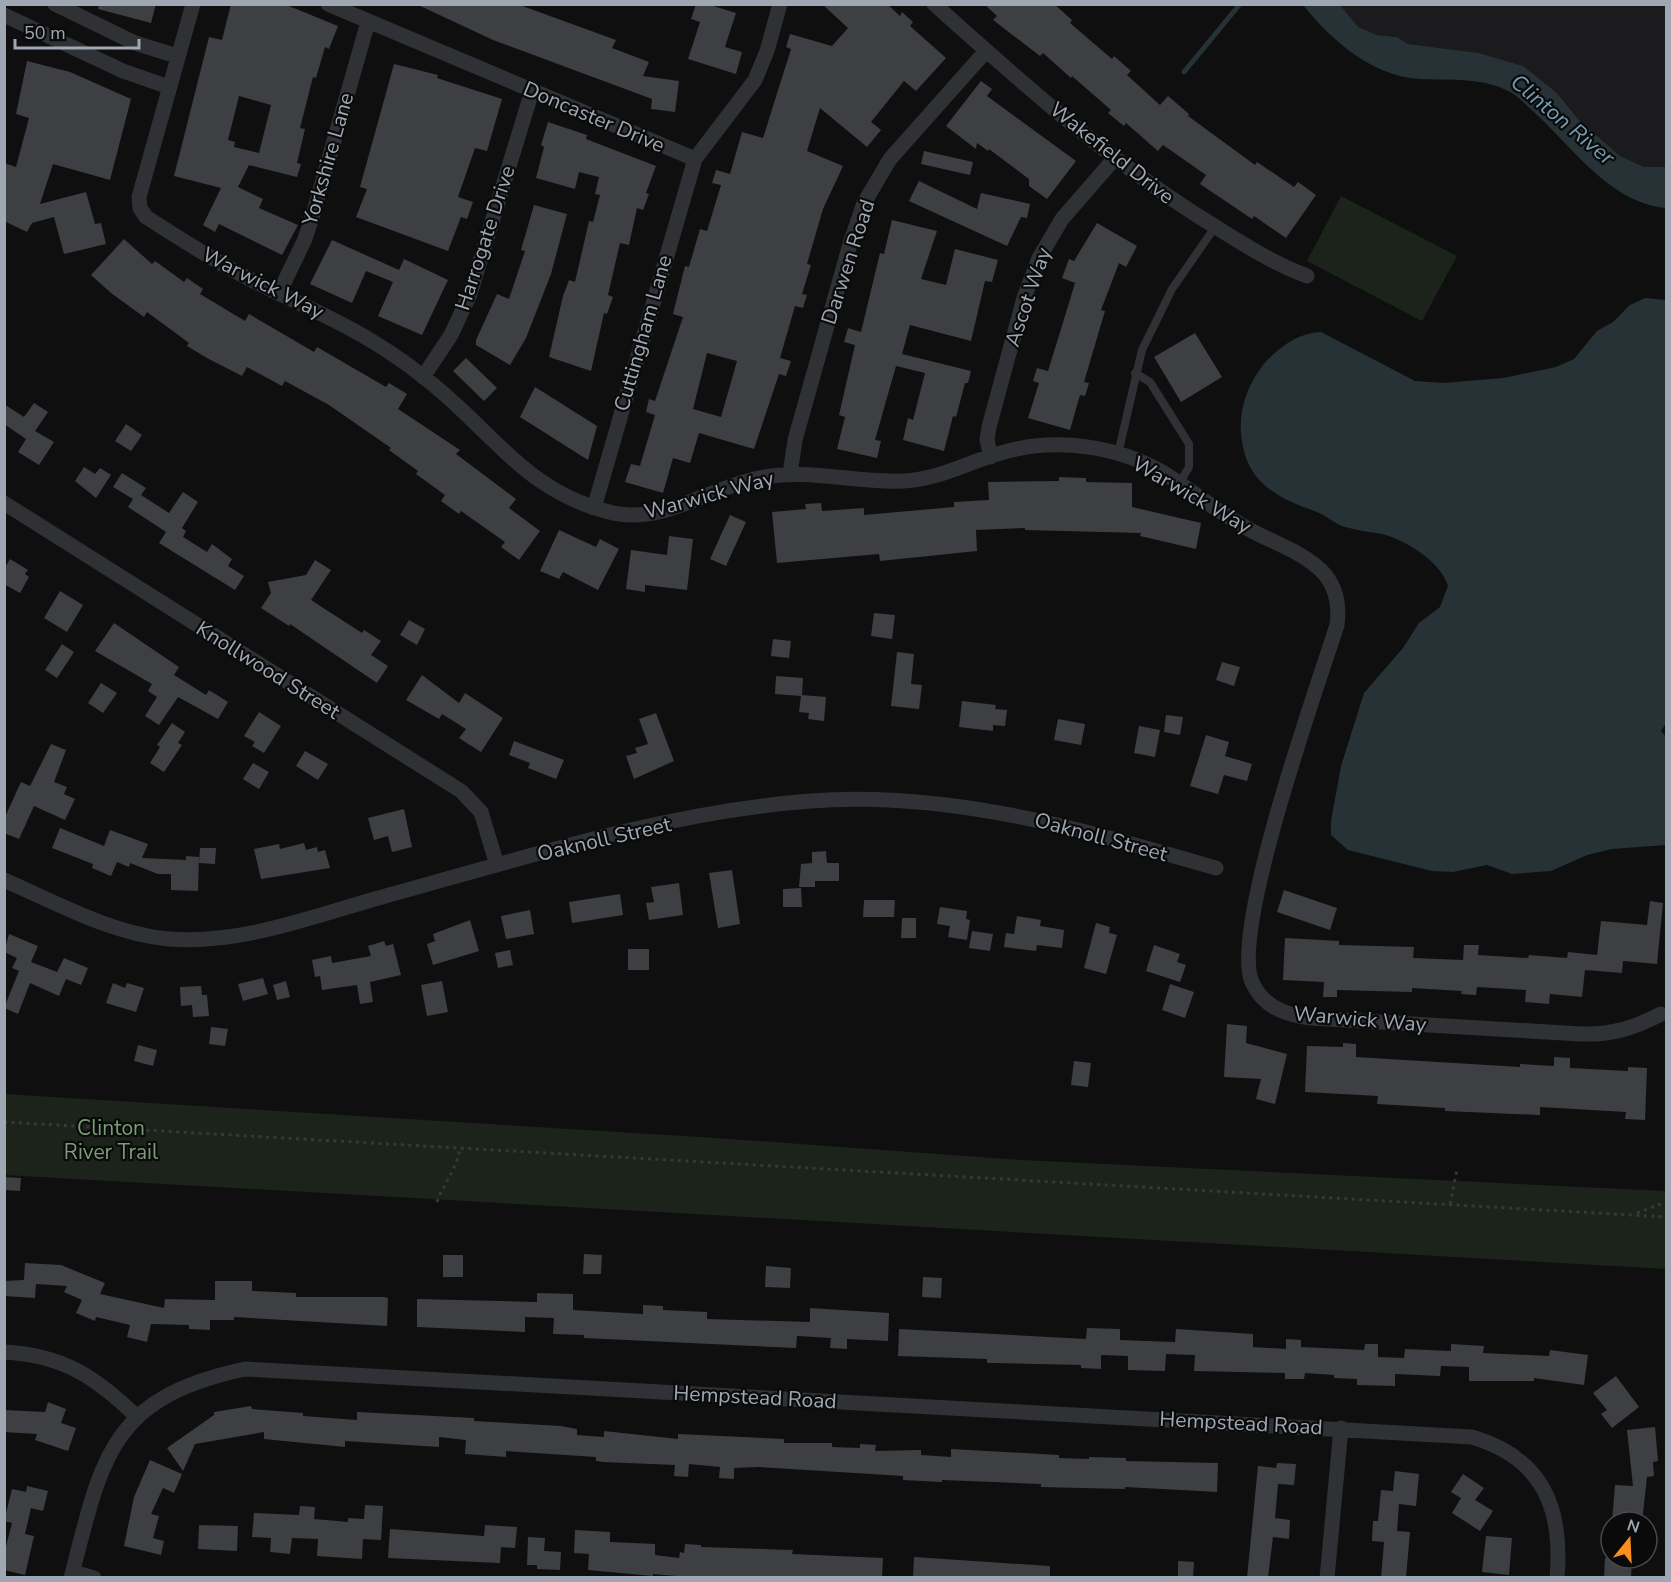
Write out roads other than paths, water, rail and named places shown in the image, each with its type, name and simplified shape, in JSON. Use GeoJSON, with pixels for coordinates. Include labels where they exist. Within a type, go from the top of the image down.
{"type":"FeatureCollection","features":[{"type":"Feature","properties":{"kind":"street"},"geometry":{"type":"LineString","coordinates":[[55,4],[135,43],[177,56],[193,4]]}},
{"type":"Feature","properties":{"kind":"street","name":"Doncaster Drive"},"geometry":{"type":"LineString","coordinates":[[328,4],[694,159]]}},
{"type":"Feature","properties":{"kind":"street"},"geometry":{"type":"LineString","coordinates":[[694,159],[754,80],[767,51],[780,4]]}},
{"type":"Feature","properties":{"kind":"street","name":"Wakefield Drive"},"geometry":{"type":"LineString","coordinates":[[934,4],[986,51],[1156,189],[1258,255],[1307,276]]}},
{"type":"Feature","properties":{"kind":"street"},"geometry":{"type":"LineString","coordinates":[[6,14],[123,71],[169,87]]}},
{"type":"Feature","properties":{"kind":"street","name":"Yorkshire Lane"},"geometry":{"type":"LineString","coordinates":[[279,293],[305,239],[314,212],[368,22]]}},
{"type":"Feature","properties":{"kind":"street","name":"Darwen Road"},"geometry":{"type":"LineString","coordinates":[[790,474],[795,440],[850,244],[864,203],[890,159],[986,51]]}},
{"type":"Feature","properties":{"kind":"street","name":"Warwick Way"},"geometry":{"type":"LineString","coordinates":[[177,56],[139,196],[140,208],[146,217],[196,249],[375,343],[423,377],[525,472],[564,496],[594,508],[618,514],[654,513],[729,484],[790,474],[880,480],[919,479],[953,472],[1005,451],[1072,446],[1118,454],[1140,461],[1243,526],[1309,559],[1329,580],[1337,598],[1337,625],[1265,861],[1253,912],[1248,967],[1252,981],[1268,1003],[1283,1013],[1311,1018],[1604,1035],[1638,1026],[1662,1014]]}},
{"type":"Feature","properties":{"kind":"street","name":"Harrogate Drive"},"geometry":{"type":"LineString","coordinates":[[423,377],[451,335],[470,294],[532,91]]}},
{"type":"Feature","properties":{"kind":"street","name":"Ascot Way"},"geometry":{"type":"LineString","coordinates":[[991,457],[987,440],[989,427],[1030,280],[1050,237],[1115,158]]}},
{"type":"Feature","properties":{"kind":"street","name":"Cuttingham Lane"},"geometry":{"type":"LineString","coordinates":[[594,508],[694,159]]}},
{"type":"Feature","properties":{"kind":"street","name":"Knollwood Street"},"geometry":{"type":"LineString","coordinates":[[4,503],[461,791],[481,812],[497,865]]}},
{"type":"Feature","properties":{"kind":"street","name":"Oaknoll Street"},"geometry":{"type":"LineString","coordinates":[[4,880],[110,925],[141,934],[188,940],[254,931],[497,865],[690,819],[810,801],[872,800],[956,805],[1023,816],[1216,868]]}},
{"type":"Feature","properties":{"kind":"street"},"geometry":{"type":"LineString","coordinates":[[4,1352],[49,1358],[72,1367],[100,1384],[137,1417]]}},
{"type":"Feature","properties":{"kind":"street","name":"Hempstead Road"},"geometry":{"type":"LineString","coordinates":[[72,1575],[101,1468],[113,1445],[137,1417],[176,1390],[213,1376],[245,1369],[1472,1437],[1498,1446],[1529,1468],[1555,1514],[1559,1539],[1557,1578]]}},
{"type":"Feature","properties":{"kind":"street"},"geometry":{"type":"LineString","coordinates":[[1327,1578],[1341,1428]]}},
{"type":"Feature","properties":{"kind":"street"},"geometry":{"type":"LineString","coordinates":[[72,1575],[94,1578]]}},
{"type":"Feature","properties":{"kind":"lane"},"geometry":{"type":"LineString","coordinates":[[1118,454],[1135,373],[1157,316],[1182,272],[1215,227]]}},
{"type":"Feature","properties":{"kind":"lane"},"geometry":{"type":"LineString","coordinates":[[1135,373],[1150,382],[1189,444],[1190,467],[1179,484]]}},
{"type":"Feature","properties":{"kind":"water","name":"Clinton River"},"geometry":{"type":"Polygon","coordinates":[[[1303,5],[1340,5],[1358,27],[1377,35],[1397,37],[1408,44],[1479,53],[1523,66],[1557,93],[1578,119],[1620,156],[1644,167],[1666,167],[1666,208],[1646,204],[1611,185],[1579,158],[1512,93],[1478,82],[1419,79],[1385,71],[1354,54],[1340,43],[1303,5]]]}},
{"type":"Feature","properties":{"kind":"water"},"geometry":{"type":"Polygon","coordinates":[[[1645,298],[1666,300],[1666,723],[1661,731],[1666,737],[1666,845],[1612,849],[1587,855],[1551,871],[1512,874],[1487,865],[1453,872],[1432,871],[1348,850],[1331,835],[1331,821],[1341,766],[1364,693],[1403,648],[1419,623],[1440,607],[1448,586],[1431,561],[1413,548],[1386,535],[1341,526],[1276,493],[1256,476],[1244,450],[1241,433],[1243,406],[1253,380],[1263,365],[1282,347],[1296,338],[1321,332],[1415,381],[1443,383],[1503,378],[1556,367],[1574,359],[1597,331],[1613,322],[1630,305],[1645,298]]]}},
{"type":"Feature","properties":{"kind":"waterway"},"geometry":{"type":"LineString","coordinates":[[1184,72],[1240,4]]}},
{"type":"Feature","properties":{"kind":"park label","name":"Clinton River Trail"},"geometry":{"type":"Point","coordinates":[111,1140]}}]}
